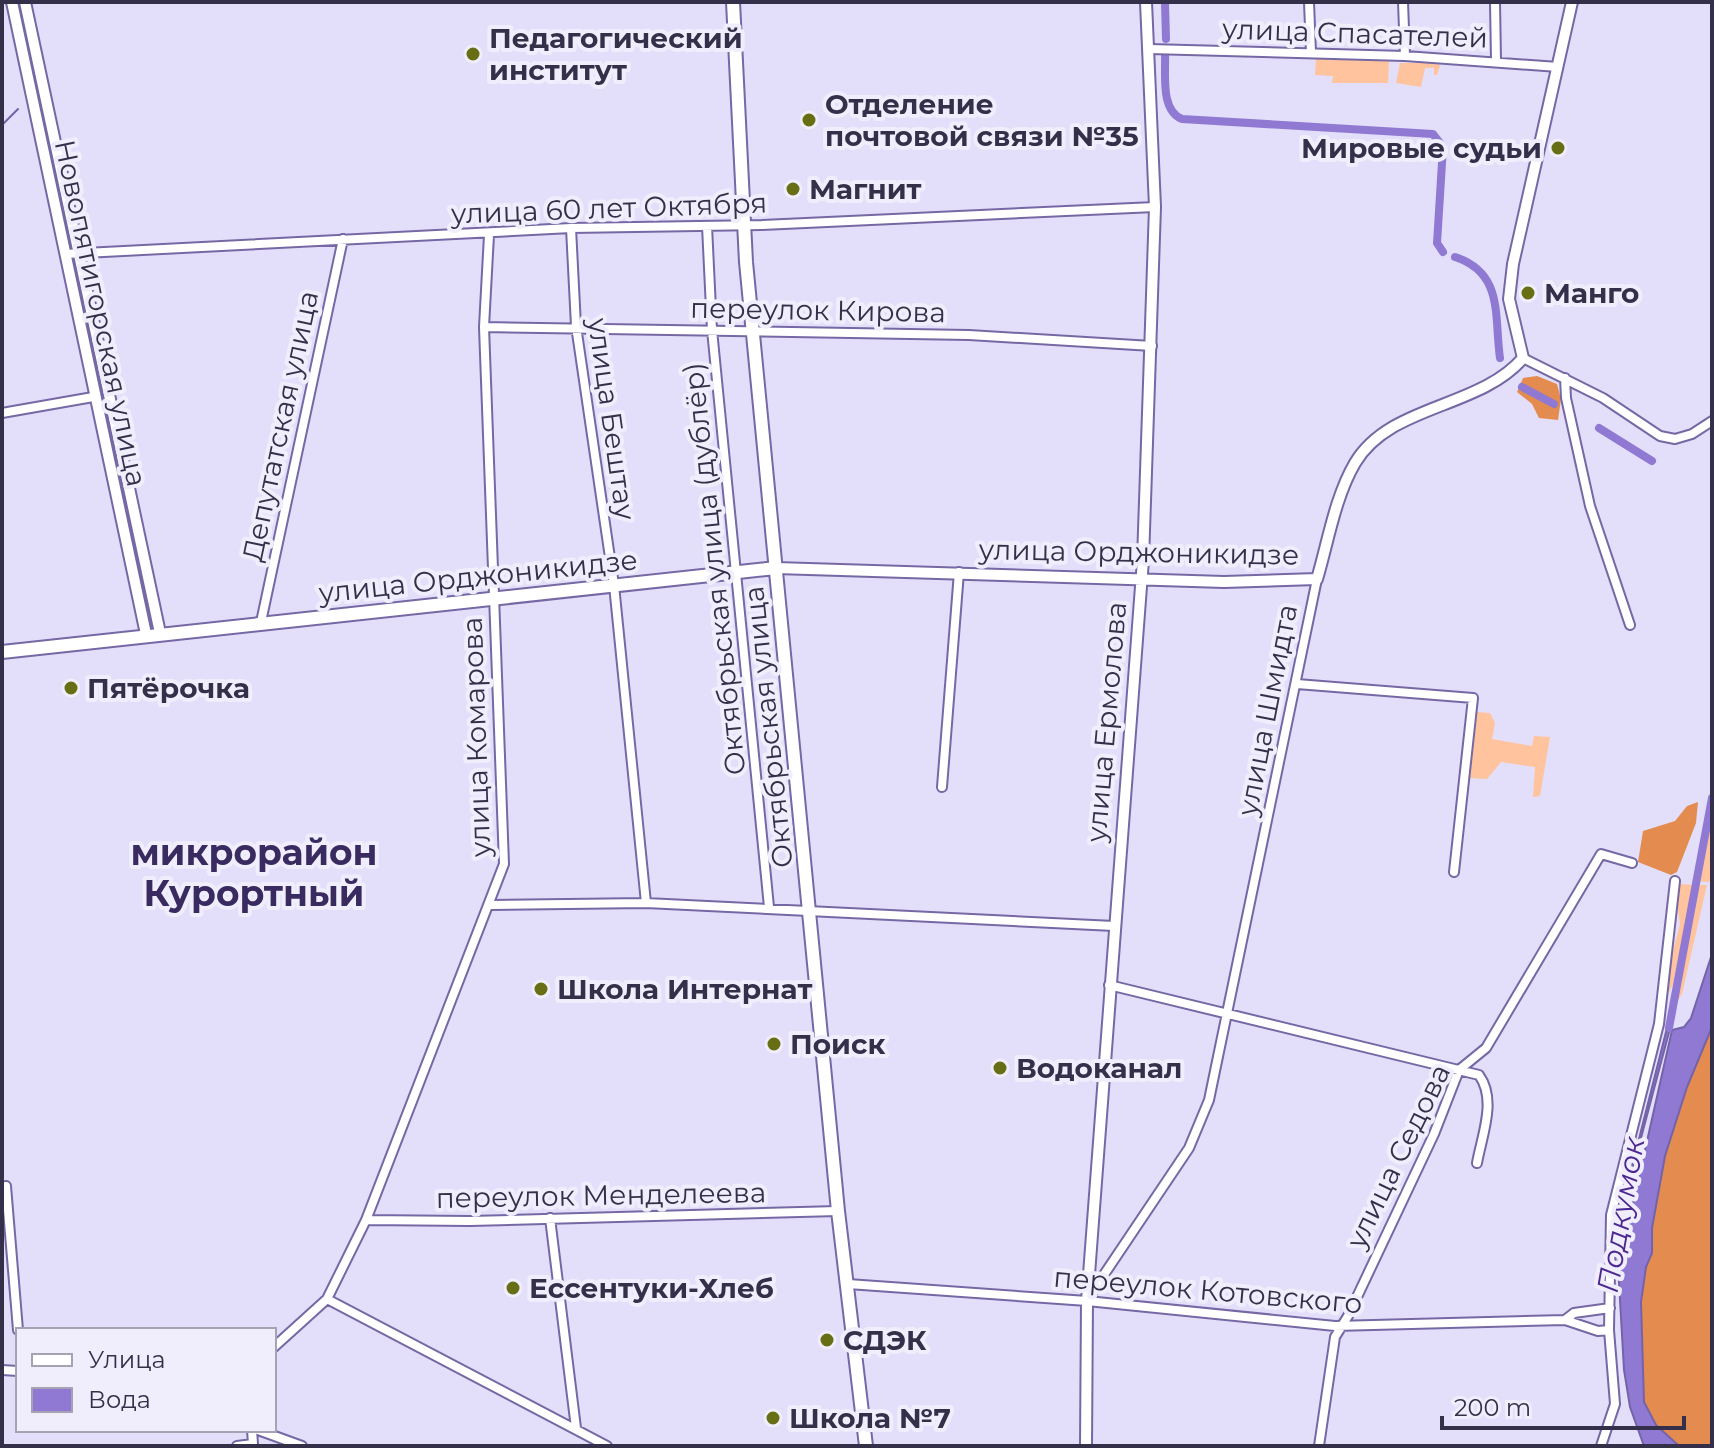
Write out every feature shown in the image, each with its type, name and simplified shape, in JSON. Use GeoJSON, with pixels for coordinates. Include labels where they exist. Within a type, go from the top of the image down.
{"type":"FeatureCollection","features":[{"type":"Feature","properties":{"kind":"main road","name":"Октябрьская улица"},"geometry":{"type":"LineString","coordinates":[[733,2],[743,225],[838,1211],[866,1446]]}},
{"type":"Feature","properties":{"kind":"main road","name":"улица Орджоникидзе"},"geometry":{"type":"LineString","coordinates":[[2,652],[153,633],[494,600],[776,568]]}},
{"type":"Feature","properties":{"kind":"street","name":"Новопятигорская улица"},"geometry":{"type":"LineString","coordinates":[[12,2],[121,524],[153,633]]}},
{"type":"Feature","properties":{"kind":"street","name":"Новопятигорская улица"},"geometry":{"type":"LineString","coordinates":[[25,2],[137,521],[153,633]]}},
{"type":"Feature","properties":{"kind":"street","name":"улица Ермолова"},"geometry":{"type":"LineString","coordinates":[[1086,1446],[1087,1301],[1142,578],[1152,346],[1155,207],[1153,49],[1146,2]]}},
{"type":"Feature","properties":{"kind":"street"},"geometry":{"type":"LineString","coordinates":[[1309,2],[1311,53]]}},
{"type":"Feature","properties":{"kind":"street"},"geometry":{"type":"LineString","coordinates":[[1403,2],[1405,56]]}},
{"type":"Feature","properties":{"kind":"street"},"geometry":{"type":"LineString","coordinates":[[1495,2],[1496,60]]}},
{"type":"Feature","properties":{"kind":"street"},"geometry":{"type":"LineString","coordinates":[[1572,2],[1511,278],[1510,309],[1523,358],[1565,378],[1660,436],[1675,439],[1692,434],[1712,421]]}},
{"type":"Feature","properties":{"kind":"street","name":"улица Спасателей"},"geometry":{"type":"LineString","coordinates":[[1153,49],[1496,60],[1558,67]]}},
{"type":"Feature","properties":{"kind":"street","name":"улица 60 лет Октября"},"geometry":{"type":"LineString","coordinates":[[65,254],[343,239],[489,235],[571,228],[743,225],[1155,207]]}},
{"type":"Feature","properties":{"kind":"street","name":"Октябрьская улица (дублёр)"},"geometry":{"type":"LineString","coordinates":[[707,226],[712,330],[769,907]]}},
{"type":"Feature","properties":{"kind":"street","name":"улица Бештау"},"geometry":{"type":"LineString","coordinates":[[571,228],[576,326],[614,585],[646,903]]}},
{"type":"Feature","properties":{"kind":"street","name":"улица Комарова"},"geometry":{"type":"LineString","coordinates":[[327,1299],[366,1220],[504,864],[484,327],[489,235]]}},
{"type":"Feature","properties":{"kind":"street","name":"Депутатская улица"},"geometry":{"type":"LineString","coordinates":[[261,622],[343,239]]}},
{"type":"Feature","properties":{"kind":"street","name":"переулок Кирова"},"geometry":{"type":"LineString","coordinates":[[484,327],[576,326],[969,335],[1152,346]]}},
{"type":"Feature","properties":{"kind":"street","name":"улица Шмидта"},"geometry":{"type":"LineString","coordinates":[[1087,1301],[1189,1148],[1209,1100],[1317,579],[1346,482],[1366,449],[1403,423],[1494,385],[1523,358]]}},
{"type":"Feature","properties":{"kind":"street"},"geometry":{"type":"LineString","coordinates":[[1565,378],[1566,398],[1590,506],[1630,625]]}},
{"type":"Feature","properties":{"kind":"street"},"geometry":{"type":"LineString","coordinates":[[2,413],[93,397]]}},
{"type":"Feature","properties":{"kind":"street"},"geometry":{"type":"LineString","coordinates":[[121,524],[137,521]]}},
{"type":"Feature","properties":{"kind":"street","name":"улица Орджоникидзе"},"geometry":{"type":"LineString","coordinates":[[776,568],[1224,582],[1317,579]]}},
{"type":"Feature","properties":{"kind":"street","name":"улица Орджоникидзе"},"geometry":{"type":"LineString","coordinates":[[942,787],[959,572]]}},
{"type":"Feature","properties":{"kind":"street"},"geometry":{"type":"LineString","coordinates":[[1297,684],[1473,698],[1454,872]]}},
{"type":"Feature","properties":{"kind":"street","name":"улица Седова"},"geometry":{"type":"LineString","coordinates":[[1319,1446],[1335,1337],[1434,1134],[1459,1070],[1486,1048],[1526,985],[1579,885],[1601,854],[1632,863]]}},
{"type":"Feature","properties":{"kind":"street"},"geometry":{"type":"LineString","coordinates":[[1601,1446],[1615,1404],[1609,1330],[1611,1215],[1660,1017],[1675,881]]}},
{"type":"Feature","properties":{"kind":"street"},"geometry":{"type":"LineString","coordinates":[[490,905],[646,903],[769,907],[1114,926]]}},
{"type":"Feature","properties":{"kind":"street"},"geometry":{"type":"LineString","coordinates":[[1109,985],[1479,1075],[1486,1084],[1487,1117],[1477,1163]]}},
{"type":"Feature","properties":{"kind":"street"},"geometry":{"type":"LineString","coordinates":[[6,1186],[18,1328]]}},
{"type":"Feature","properties":{"kind":"street","name":"переулок Менделеева"},"geometry":{"type":"LineString","coordinates":[[366,1220],[470,1221],[838,1211]]}},
{"type":"Feature","properties":{"kind":"street"},"geometry":{"type":"LineString","coordinates":[[550,1218],[576,1428]]}},
{"type":"Feature","properties":{"kind":"street","name":"переулок Котовского"},"geometry":{"type":"LineString","coordinates":[[848,1284],[1087,1301],[1343,1325],[1565,1320],[1598,1331],[1609,1330]]}},
{"type":"Feature","properties":{"kind":"street"},"geometry":{"type":"LineString","coordinates":[[276,1345],[327,1299],[607,1446]]}},
{"type":"Feature","properties":{"kind":"street","name":"переулок Котовского"},"geometry":{"type":"LineString","coordinates":[[1565,1320],[1574,1313],[1610,1308]]}},
{"type":"Feature","properties":{"kind":"street"},"geometry":{"type":"LineString","coordinates":[[237,1446],[253,1444],[255,1432]]}},
{"type":"Feature","properties":{"kind":"street"},"geometry":{"type":"LineString","coordinates":[[261,1432],[302,1446]]}},
{"type":"Feature","properties":{"kind":"shaded area"},"geometry":{"type":"Polygon","coordinates":[[[1316,58],[1385,60],[1389,62],[1388,83],[1332,83],[1333,76],[1315,75],[1316,58]]]}},
{"type":"Feature","properties":{"kind":"shaded area"},"geometry":{"type":"Polygon","coordinates":[[[1400,63],[1438,63],[1440,66],[1437,75],[1434,75],[1434,68],[1425,68],[1421,87],[1396,83],[1400,63]]]}},
{"type":"Feature","properties":{"kind":"shaded area"},"geometry":{"type":"Polygon","coordinates":[[[1537,376],[1557,384],[1561,399],[1558,420],[1539,418],[1532,404],[1517,392],[1523,378],[1537,376]]]}},
{"type":"Feature","properties":{"kind":"shaded area"},"geometry":{"type":"Polygon","coordinates":[[[1477,712],[1490,713],[1495,723],[1492,739],[1532,746],[1534,736],[1550,737],[1540,796],[1533,797],[1535,767],[1501,762],[1487,779],[1469,778],[1477,712]]]}},
{"type":"Feature","properties":{"kind":"shaded area"},"geometry":{"type":"Polygon","coordinates":[[[1698,802],[1696,823],[1677,872],[1671,875],[1638,862],[1643,831],[1675,821],[1687,806],[1698,802]]]}},
{"type":"Feature","properties":{"kind":"shaded area"},"geometry":{"type":"Polygon","coordinates":[[[1712,802],[1712,879],[1709,882],[1695,881],[1712,802]]]}},
{"type":"Feature","properties":{"kind":"shaded area"},"geometry":{"type":"Polygon","coordinates":[[[1679,884],[1694,885],[1673,984],[1664,1003],[1666,978],[1680,924],[1676,896],[1679,884]]]}},
{"type":"Feature","properties":{"kind":"shaded area"},"geometry":{"type":"Polygon","coordinates":[[[1697,885],[1707,885],[1682,994],[1675,1005],[1697,885]]]}},
{"type":"Feature","properties":{"kind":"shaded area"},"geometry":{"type":"Polygon","coordinates":[[[1712,1027],[1712,1446],[1679,1446],[1656,1425],[1644,1402],[1641,1302],[1646,1267],[1652,1253],[1652,1228],[1665,1156],[1687,1087],[1712,1027]]]}},
{"type":"Feature","properties":{"kind":"water"},"geometry":{"type":"Polygon","coordinates":[[[1712,954],[1712,1027],[1687,1087],[1665,1156],[1652,1228],[1652,1253],[1646,1267],[1641,1302],[1644,1402],[1656,1425],[1679,1446],[1644,1446],[1630,1407],[1624,1370],[1616,1230],[1669,1020],[1672,1021],[1618,1225],[1626,1257],[1627,1230],[1672,1030],[1684,1027],[1691,1018],[1712,954]]]}},
{"type":"Feature","properties":{"kind":"waterway"},"geometry":{"type":"LineString","coordinates":[[1165,2],[1166,39]]}},
{"type":"Feature","properties":{"kind":"waterway"},"geometry":{"type":"LineString","coordinates":[[1165,53],[1167,100],[1170,108],[1182,119],[1433,134],[1443,147],[1437,243],[1443,252]]}},
{"type":"Feature","properties":{"kind":"waterway"},"geometry":{"type":"LineString","coordinates":[[2,125],[18,109]]}},
{"type":"Feature","properties":{"kind":"waterway"},"geometry":{"type":"LineString","coordinates":[[1455,257],[1471,264],[1489,285],[1494,298],[1500,358]]}},
{"type":"Feature","properties":{"kind":"waterway"},"geometry":{"type":"LineString","coordinates":[[1522,387],[1554,404]]}},
{"type":"Feature","properties":{"kind":"waterway"},"geometry":{"type":"LineString","coordinates":[[1599,428],[1652,461]]}},
{"type":"Feature","properties":{"kind":"waterway"},"geometry":{"type":"LineString","coordinates":[[1669,1028],[1712,798]]}},
{"type":"Feature","properties":{"kind":"place","name":"Педагогический институт"},"geometry":{"type":"Point","coordinates":[473,54]}},
{"type":"Feature","properties":{"kind":"place","name":"Отделение почтовой связи №35"},"geometry":{"type":"Point","coordinates":[809,120]}},
{"type":"Feature","properties":{"kind":"place","name":"Мировые судьи"},"geometry":{"type":"Point","coordinates":[1558,148]}},
{"type":"Feature","properties":{"kind":"place","name":"Магнит"},"geometry":{"type":"Point","coordinates":[793,189]}},
{"type":"Feature","properties":{"kind":"place","name":"Манго"},"geometry":{"type":"Point","coordinates":[1528,293]}},
{"type":"Feature","properties":{"kind":"place","name":"Пятёрочка"},"geometry":{"type":"Point","coordinates":[71,688]}},
{"type":"Feature","properties":{"kind":"place","name":"Школа Интернат"},"geometry":{"type":"Point","coordinates":[541,989]}},
{"type":"Feature","properties":{"kind":"place","name":"Поиск"},"geometry":{"type":"Point","coordinates":[774,1044]}},
{"type":"Feature","properties":{"kind":"place","name":"Водоканал"},"geometry":{"type":"Point","coordinates":[1000,1068]}},
{"type":"Feature","properties":{"kind":"place","name":"Ессентуки-Хлеб"},"geometry":{"type":"Point","coordinates":[513,1288]}},
{"type":"Feature","properties":{"kind":"place","name":"СДЭК"},"geometry":{"type":"Point","coordinates":[827,1340]}},
{"type":"Feature","properties":{"kind":"place","name":"Школа №7"},"geometry":{"type":"Point","coordinates":[773,1418]}},
{"type":"Feature","properties":{"kind":"district","name":"микрорайон Курортный"},"geometry":{"type":"Point","coordinates":[254,872]}},
{"type":"Feature","properties":{"kind":"water label","name":"Подкумок"},"geometry":{"type":"Point","coordinates":[1621,1215]}}]}
